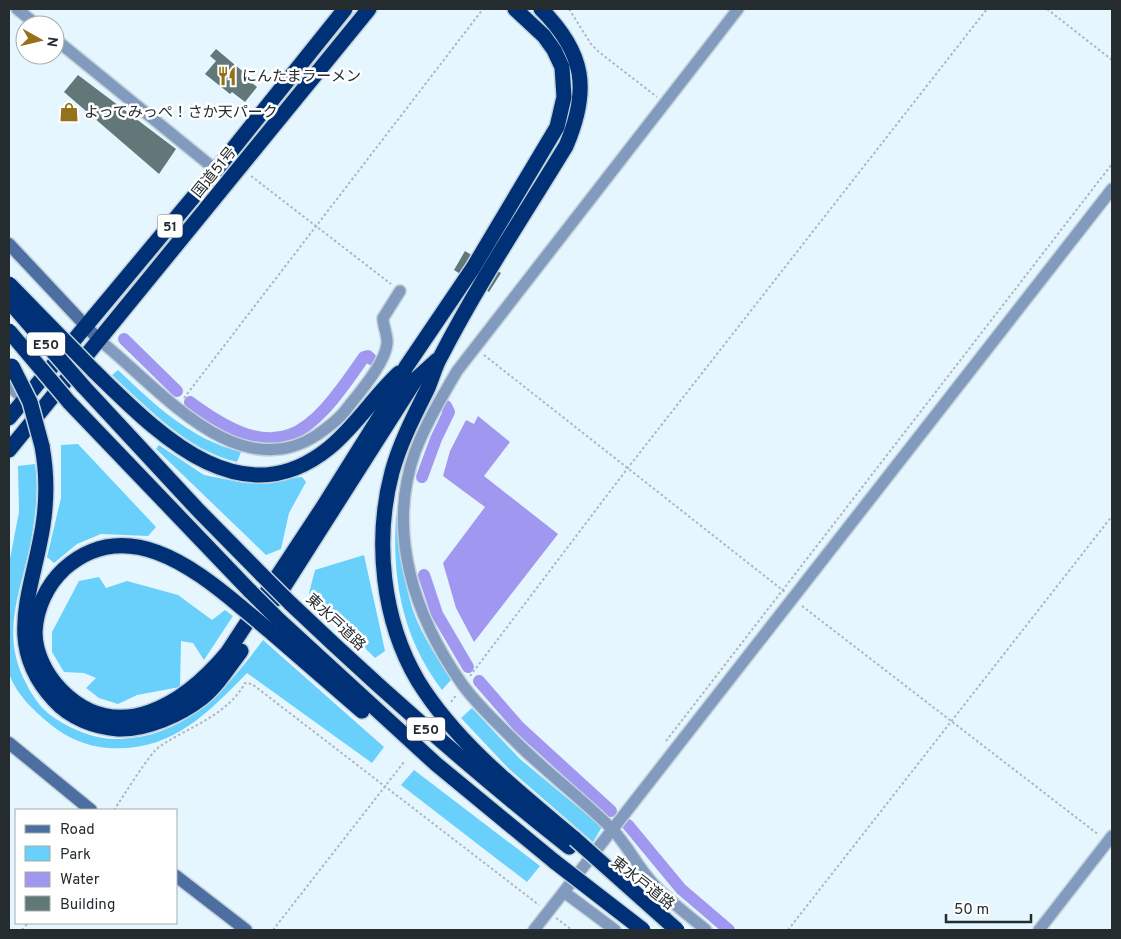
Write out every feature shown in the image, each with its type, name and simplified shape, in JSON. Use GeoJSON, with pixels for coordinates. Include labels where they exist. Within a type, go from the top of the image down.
{"type":"FeatureCollection","features":[{"type":"Feature","properties":{"kind":"highway","name":"国道51号"},"geometry":{"type":"LineString","coordinates":[[9,418],[216,170],[345,9]]}},
{"type":"Feature","properties":{"kind":"highway","name":"国道51号"},"geometry":{"type":"LineString","coordinates":[[9,450],[369,9]]}},
{"type":"Feature","properties":{"kind":"highway"},"geometry":{"type":"LineString","coordinates":[[515,9],[544,36],[558,58],[565,83],[562,114],[550,140],[473,268],[406,367],[392,397],[247,626],[209,675],[185,695],[164,707],[138,716],[110,716],[84,708],[69,699],[53,682],[41,660],[37,645],[37,616],[41,602],[49,587],[70,564],[94,551],[108,547],[138,547],[169,556],[207,578],[242,607],[276,627],[432,769],[472,794],[555,862],[643,930]]}},
{"type":"Feature","properties":{"kind":"highway"},"geometry":{"type":"LineString","coordinates":[[541,9],[565,37],[575,57],[580,74],[580,109],[566,146],[440,357],[402,442],[386,499],[382,555],[396,629],[418,680],[453,728],[572,843],[676,930]]}},
{"type":"Feature","properties":{"kind":"highway"},"geometry":{"type":"LineString","coordinates":[[9,284],[151,426],[194,457],[219,468],[260,474],[284,471],[320,455],[338,440],[381,390],[406,367]]}},
{"type":"Feature","properties":{"kind":"highway","name":"東水戸道路"},"geometry":{"type":"LineString","coordinates":[[9,301],[83,386],[199,511],[290,603],[373,682],[470,767],[572,843]]}},
{"type":"Feature","properties":{"kind":"highway","name":"E50"},"geometry":{"type":"LineString","coordinates":[[9,331],[69,402],[251,592],[276,627]]}},
{"type":"Feature","properties":{"kind":"highway"},"geometry":{"type":"LineString","coordinates":[[9,360],[30,402],[42,446],[46,474],[46,505],[25,610],[25,646],[28,661],[42,687],[59,706],[80,719],[106,728],[126,729],[161,721],[202,698],[224,674],[289,580],[416,379],[440,357]]}},
{"type":"Feature","properties":{"kind":"street"},"geometry":{"type":"LineString","coordinates":[[706,930],[671,902],[650,880],[612,829],[516,742],[463,685],[424,620],[409,574],[405,551],[405,507],[415,453],[425,429],[457,371],[738,9]]}},
{"type":"Feature","properties":{"kind":"street"},"geometry":{"type":"LineString","coordinates":[[65,47],[216,170]]}},
{"type":"Feature","properties":{"kind":"street"},"geometry":{"type":"LineString","coordinates":[[534,930],[1112,189]]}},
{"type":"Feature","properties":{"kind":"street"},"geometry":{"type":"LineString","coordinates":[[9,244],[99,340],[192,419],[241,447],[273,450],[290,448],[306,442],[343,414],[385,354],[387,342],[382,318],[400,291]]}},
{"type":"Feature","properties":{"kind":"street"},"geometry":{"type":"LineString","coordinates":[[9,386],[24,399]]}},
{"type":"Feature","properties":{"kind":"street"},"geometry":{"type":"LineString","coordinates":[[9,743],[90,809]]}},
{"type":"Feature","properties":{"kind":"street"},"geometry":{"type":"LineString","coordinates":[[1039,930],[1112,836]]}},
{"type":"Feature","properties":{"kind":"street"},"geometry":{"type":"LineString","coordinates":[[178,878],[246,930]]}},
{"type":"Feature","properties":{"kind":"street"},"geometry":{"type":"LineString","coordinates":[[564,892],[615,930]]}},
{"type":"Feature","properties":{"kind":"path"},"geometry":{"type":"LineString","coordinates":[[177,407],[314,226],[416,99],[483,9]]}},
{"type":"Feature","properties":{"kind":"path"},"geometry":{"type":"LineString","coordinates":[[569,9],[591,44],[599,52],[665,103]]}},
{"type":"Feature","properties":{"kind":"path"},"geometry":{"type":"LineString","coordinates":[[463,685],[627,469],[987,9]]}},
{"type":"Feature","properties":{"kind":"path"},"geometry":{"type":"LineString","coordinates":[[1047,9],[1112,60]]}},
{"type":"Feature","properties":{"kind":"path"},"geometry":{"type":"LineString","coordinates":[[660,748],[1112,164]]}},
{"type":"Feature","properties":{"kind":"path"},"geometry":{"type":"LineString","coordinates":[[241,168],[400,291]]}},
{"type":"Feature","properties":{"kind":"path"},"geometry":{"type":"LineString","coordinates":[[788,930],[1112,516]]}},
{"type":"Feature","properties":{"kind":"path"},"geometry":{"type":"LineString","coordinates":[[115,809],[157,748],[212,718],[240,692],[245,683],[252,684],[572,930]]}},
{"type":"Feature","properties":{"kind":"path"},"geometry":{"type":"LineString","coordinates":[[273,930],[404,762]]}},
{"type":"Feature","properties":{"kind":"green space"},"geometry":{"type":"Polygon","coordinates":[[[118,370],[160,408],[189,430],[205,439],[241,452],[237,462],[202,448],[170,427],[112,375],[118,370]]]}},
{"type":"Feature","properties":{"kind":"green space"},"geometry":{"type":"Polygon","coordinates":[[[78,444],[156,527],[148,536],[101,534],[77,544],[54,563],[47,557],[61,498],[61,445],[78,444]]]}},
{"type":"Feature","properties":{"kind":"green space"},"geometry":{"type":"Polygon","coordinates":[[[159,445],[204,475],[244,483],[302,477],[306,482],[289,513],[281,549],[266,555],[156,449],[159,445]]]}},
{"type":"Feature","properties":{"kind":"green space"},"geometry":{"type":"Polygon","coordinates":[[[35,464],[37,485],[35,516],[17,599],[13,633],[19,667],[33,695],[47,712],[56,719],[86,734],[103,738],[120,739],[144,736],[165,730],[202,708],[219,693],[263,640],[384,747],[372,763],[247,673],[217,703],[186,728],[151,744],[130,748],[108,748],[92,745],[70,737],[44,719],[21,695],[9,674],[9,564],[19,512],[18,466],[35,464]]]}},
{"type":"Feature","properties":{"kind":"green space"},"geometry":{"type":"Polygon","coordinates":[[[396,515],[399,516],[403,566],[412,608],[427,640],[451,680],[442,690],[428,670],[417,649],[403,607],[398,585],[396,562],[396,515]]]}},
{"type":"Feature","properties":{"kind":"green space"},"geometry":{"type":"Polygon","coordinates":[[[364,555],[385,651],[375,658],[309,593],[315,570],[364,555]]]}},
{"type":"Feature","properties":{"kind":"green space"},"geometry":{"type":"Polygon","coordinates":[[[99,577],[106,588],[127,581],[178,595],[212,620],[225,610],[233,616],[204,660],[193,643],[181,641],[180,687],[137,695],[118,704],[99,698],[86,688],[96,678],[84,673],[64,672],[52,652],[52,632],[79,581],[99,577]]]}},
{"type":"Feature","properties":{"kind":"green space"},"geometry":{"type":"Polygon","coordinates":[[[472,708],[520,759],[602,827],[593,842],[509,769],[461,718],[472,708]]]}},
{"type":"Feature","properties":{"kind":"green space"},"geometry":{"type":"Polygon","coordinates":[[[414,770],[540,866],[527,882],[401,785],[414,770]]]}},
{"type":"Feature","properties":{"kind":"water"},"geometry":{"type":"Polygon","coordinates":[[[478,416],[510,442],[484,476],[558,534],[474,642],[456,608],[443,563],[485,507],[443,476],[450,451],[466,420],[474,424],[478,416]]]}},
{"type":"Feature","properties":{"kind":"building","name":"にんたまラーメン"},"geometry":{"type":"Polygon","coordinates":[[[216,49],[247,75],[245,77],[257,87],[245,102],[232,92],[230,94],[205,74],[216,61],[210,56],[216,49]]]}},
{"type":"Feature","properties":{"kind":"building"},"geometry":{"type":"Polygon","coordinates":[[[78,75],[176,149],[159,174],[64,92],[78,75]]]}},
{"type":"Feature","properties":{"kind":"building"},"geometry":{"type":"Polygon","coordinates":[[[465,251],[501,273],[489,292],[454,270],[465,251]]]}},
{"type":"Feature","properties":{"kind":"waterway"},"geometry":{"type":"LineString","coordinates":[[124,339],[177,391]]}},
{"type":"Feature","properties":{"kind":"waterway"},"geometry":{"type":"LineString","coordinates":[[190,402],[221,422],[247,434],[269,438],[289,435],[308,425],[326,408],[364,357],[368,356],[371,359]]}},
{"type":"Feature","properties":{"kind":"waterway"},"geometry":{"type":"LineString","coordinates":[[422,477],[436,439],[449,412],[446,406]]}},
{"type":"Feature","properties":{"kind":"waterway"},"geometry":{"type":"LineString","coordinates":[[424,575],[437,614],[468,667]]}},
{"type":"Feature","properties":{"kind":"waterway"},"geometry":{"type":"LineString","coordinates":[[479,681],[519,727],[611,811]]}},
{"type":"Feature","properties":{"kind":"waterway"},"geometry":{"type":"LineString","coordinates":[[628,825],[681,889],[729,930]]}},
{"type":"Feature","properties":{"kind":"place","name":"にんたまラーメン"},"geometry":{"type":"Point","coordinates":[227,76]}},
{"type":"Feature","properties":{"kind":"place","name":"よってみっぺ！さか天パーク"},"geometry":{"type":"Point","coordinates":[69,112]}}]}
